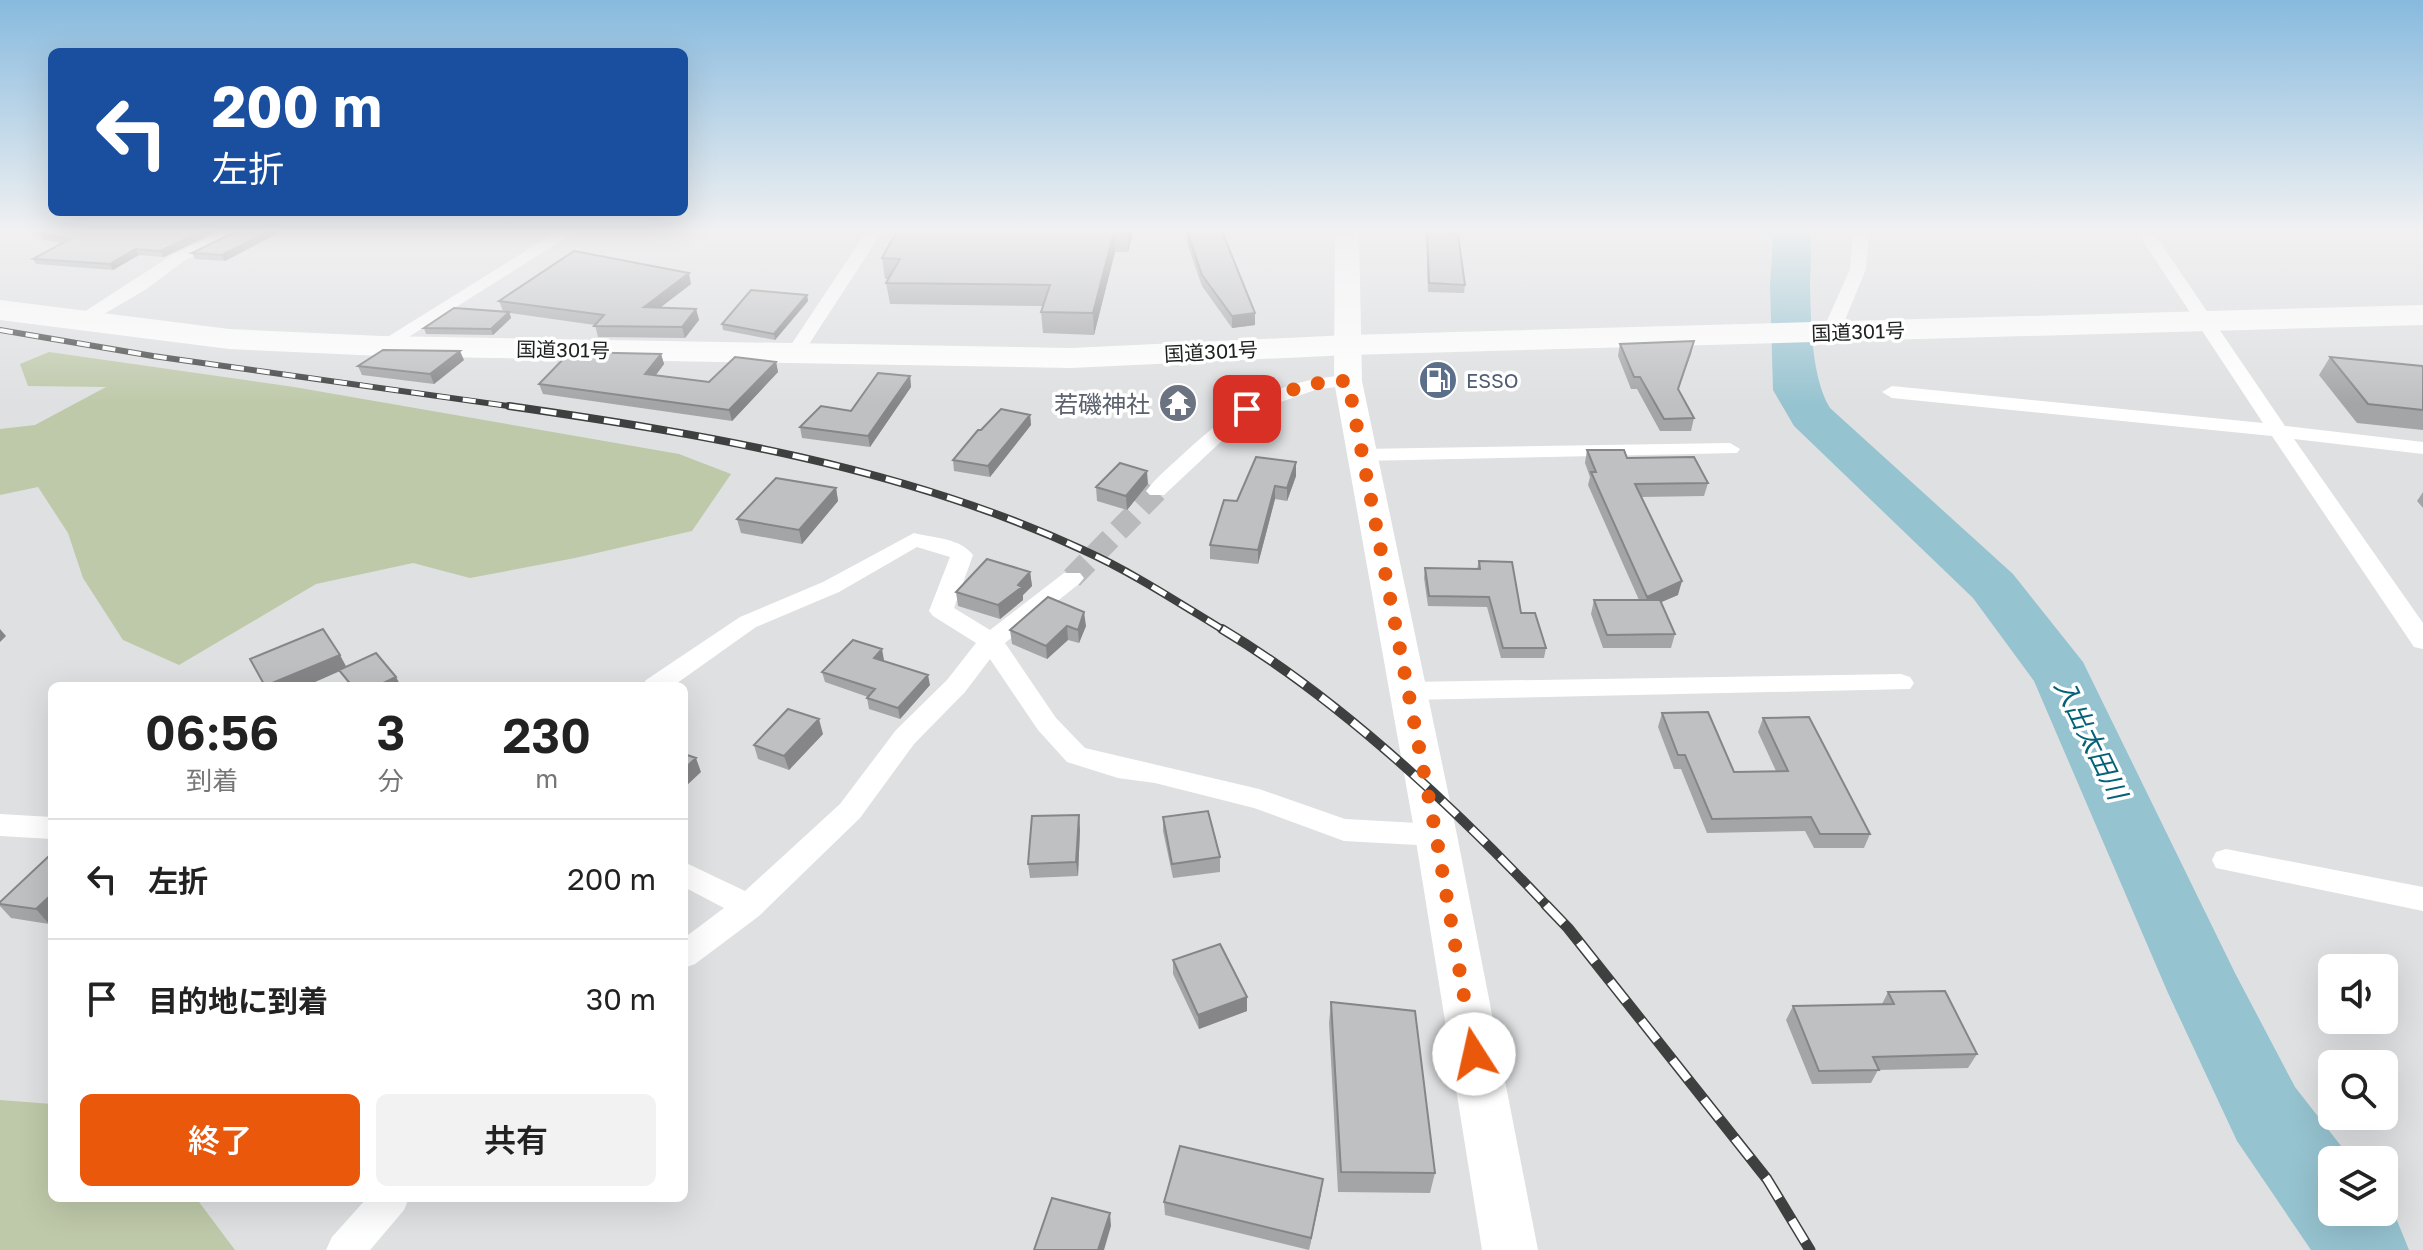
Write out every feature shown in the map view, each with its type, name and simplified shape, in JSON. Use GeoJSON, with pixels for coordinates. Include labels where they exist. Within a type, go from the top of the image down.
{"type":"FeatureCollection","features":[{"type":"Feature","properties":{"kind":"highway","name":"国道301号"},"geometry":{"type":"LineString","coordinates":[[0,310],[229,339],[382,346],[1071,358],[1349,345],[2423,315]]}},
{"type":"Feature","properties":{"kind":"main road"},"geometry":{"type":"LineString","coordinates":[[1348,287],[1348,381],[1436,835],[1510,1250]]}},
{"type":"Feature","properties":{"kind":"street"},"geometry":{"type":"LineString","coordinates":[[79,321],[137,287]]}},
{"type":"Feature","properties":{"kind":"street"},"geometry":{"type":"LineString","coordinates":[[382,346],[477,287]]}},
{"type":"Feature","properties":{"kind":"street"},"geometry":{"type":"LineString","coordinates":[[794,354],[838,287]]}},
{"type":"Feature","properties":{"kind":"street"},"geometry":{"type":"LineString","coordinates":[[1831,332],[1852,287]]}},
{"type":"Feature","properties":{"kind":"street"},"geometry":{"type":"LineString","coordinates":[[2181,287],[2423,641]]}},
{"type":"Feature","properties":{"kind":"street"},"geometry":{"type":"LineString","coordinates":[[1157,491],[1247,409],[1284,392],[1322,381],[1348,381]]}},
{"type":"Feature","properties":{"kind":"street"},"geometry":{"type":"LineString","coordinates":[[1892,392],[2162,417],[2423,448]]}},
{"type":"Feature","properties":{"kind":"street"},"geometry":{"type":"LineString","coordinates":[[1361,455],[1730,449]]}},
{"type":"Feature","properties":{"kind":"street"},"geometry":{"type":"LineString","coordinates":[[661,682],[748,622],[831,587],[914,540],[952,548],[962,555],[941,611],[991,641],[1047,724],[1076,755],[1118,768],[1155,773],[1259,799],[1344,830],[1436,835]]}},
{"type":"Feature","properties":{"kind":"street"},"geometry":{"type":"LineString","coordinates":[[688,952],[748,907],[850,811],[905,737],[956,686],[991,641],[1072,578]]}},
{"type":"Feature","properties":{"kind":"street"},"geometry":{"type":"LineString","coordinates":[[1409,691],[1901,683]]}},
{"type":"Feature","properties":{"kind":"street"},"geometry":{"type":"LineString","coordinates":[[0,825],[48,828]]}},
{"type":"Feature","properties":{"kind":"street"},"geometry":{"type":"LineString","coordinates":[[2226,860],[2423,899]]}},
{"type":"Feature","properties":{"kind":"street"},"geometry":{"type":"LineString","coordinates":[[688,875],[748,907]]}},
{"type":"Feature","properties":{"kind":"street"},"geometry":{"type":"LineString","coordinates":[[345,1250],[387,1202]]}},
{"type":"Feature","properties":{"kind":"green space"},"geometry":{"type":"Polygon","coordinates":[[[49,352],[294,387],[679,454],[731,474],[692,531],[470,578],[413,563],[316,584],[179,665],[123,640],[83,578],[68,533],[38,487],[0,495],[0,429],[35,425],[106,387],[28,386],[20,364],[49,352]]]}},
{"type":"Feature","properties":{"kind":"green space"},"geometry":{"type":"Polygon","coordinates":[[[0,1100],[48,1104],[48,1202],[199,1202],[235,1250],[0,1250],[0,1100]]]}},
{"type":"Feature","properties":{"kind":"building"},"geometry":{"type":"Polygon","coordinates":[[[520,287],[670,287],[644,307],[696,309],[682,327],[594,326],[604,315],[499,301],[520,287]]]}},
{"type":"Feature","properties":{"kind":"building"},"geometry":{"type":"Polygon","coordinates":[[[1049,287],[1100,287],[1093,313],[1041,312],[1049,287]]]}},
{"type":"Feature","properties":{"kind":"building"},"geometry":{"type":"Polygon","coordinates":[[[1211,287],[1245,287],[1255,313],[1232,316],[1211,287]]]}},
{"type":"Feature","properties":{"kind":"building"},"geometry":{"type":"Polygon","coordinates":[[[751,290],[807,295],[774,334],[722,324],[751,290]]]}},
{"type":"Feature","properties":{"kind":"building"},"geometry":{"type":"Polygon","coordinates":[[[454,308],[509,312],[491,329],[424,328],[454,308]]]}},
{"type":"Feature","properties":{"kind":"building"},"geometry":{"type":"Polygon","coordinates":[[[1694,341],[1678,389],[1694,418],[1664,419],[1640,377],[1634,377],[1620,344],[1694,341]]]}},
{"type":"Feature","properties":{"kind":"building"},"geometry":{"type":"Polygon","coordinates":[[[383,350],[460,351],[430,374],[358,366],[383,350]]]}},
{"type":"Feature","properties":{"kind":"building"},"geometry":{"type":"Polygon","coordinates":[[[570,352],[661,354],[645,374],[709,382],[735,357],[776,362],[729,410],[539,384],[570,352]]]}},
{"type":"Feature","properties":{"kind":"building"},"geometry":{"type":"Polygon","coordinates":[[[2330,357],[2422,366],[2423,410],[2368,404],[2330,357]]]}},
{"type":"Feature","properties":{"kind":"building"},"geometry":{"type":"Polygon","coordinates":[[[878,373],[910,376],[868,436],[800,427],[821,406],[851,411],[878,373]]]}},
{"type":"Feature","properties":{"kind":"building"},"geometry":{"type":"Polygon","coordinates":[[[1001,409],[1030,415],[988,466],[953,460],[978,430],[1001,409]]]}},
{"type":"Feature","properties":{"kind":"building"},"geometry":{"type":"Polygon","coordinates":[[[1587,450],[1624,450],[1627,458],[1694,457],[1708,483],[1635,484],[1682,581],[1647,597],[1591,472],[1596,472],[1587,450]]]}},
{"type":"Feature","properties":{"kind":"building"},"geometry":{"type":"Polygon","coordinates":[[[1256,457],[1296,462],[1287,488],[1275,486],[1258,550],[1210,545],[1224,500],[1237,501],[1256,457]]]}},
{"type":"Feature","properties":{"kind":"building"},"geometry":{"type":"Polygon","coordinates":[[[1120,463],[1147,471],[1126,496],[1096,487],[1120,463]]]}},
{"type":"Feature","properties":{"kind":"building"},"geometry":{"type":"Polygon","coordinates":[[[776,478],[836,488],[799,530],[737,519],[776,478]]]}},
{"type":"Feature","properties":{"kind":"building"},"geometry":{"type":"Polygon","coordinates":[[[987,559],[1030,572],[1018,585],[1022,587],[998,605],[956,592],[987,559]]]}},
{"type":"Feature","properties":{"kind":"building"},"geometry":{"type":"Polygon","coordinates":[[[1479,561],[1512,562],[1521,613],[1535,613],[1546,648],[1503,648],[1489,597],[1429,596],[1425,568],[1480,569],[1479,561]]]}},
{"type":"Feature","properties":{"kind":"building"},"geometry":{"type":"Polygon","coordinates":[[[1048,597],[1084,612],[1078,630],[1067,626],[1046,646],[1010,630],[1048,597]]]}},
{"type":"Feature","properties":{"kind":"building"},"geometry":{"type":"Polygon","coordinates":[[[1594,600],[1660,600],[1675,634],[1607,635],[1594,600]]]}},
{"type":"Feature","properties":{"kind":"building"},"geometry":{"type":"Polygon","coordinates":[[[323,629],[340,655],[275,682],[263,682],[250,659],[323,629]]]}},
{"type":"Feature","properties":{"kind":"building"},"geometry":{"type":"Polygon","coordinates":[[[853,640],[882,649],[874,658],[928,675],[898,708],[867,698],[875,689],[822,672],[853,640]]]}},
{"type":"Feature","properties":{"kind":"building"},"geometry":{"type":"Polygon","coordinates":[[[376,653],[396,677],[385,682],[349,682],[339,670],[376,653]]]}},
{"type":"Feature","properties":{"kind":"building"},"geometry":{"type":"Polygon","coordinates":[[[788,709],[819,719],[784,756],[754,745],[788,709]]]}},
{"type":"Feature","properties":{"kind":"building"},"geometry":{"type":"Polygon","coordinates":[[[1708,712],[1734,772],[1788,771],[1763,718],[1809,717],[1870,834],[1820,834],[1811,817],[1712,819],[1685,755],[1678,755],[1662,713],[1708,712]]]}},
{"type":"Feature","properties":{"kind":"building"},"geometry":{"type":"Polygon","coordinates":[[[1208,811],[1220,857],[1172,864],[1163,817],[1208,811]]]}},
{"type":"Feature","properties":{"kind":"building"},"geometry":{"type":"Polygon","coordinates":[[[1079,815],[1076,862],[1028,864],[1032,816],[1079,815]]]}},
{"type":"Feature","properties":{"kind":"building"},"geometry":{"type":"Polygon","coordinates":[[[48,857],[48,898],[36,909],[0,902],[48,857]]]}},
{"type":"Feature","properties":{"kind":"building"},"geometry":{"type":"Polygon","coordinates":[[[1220,944],[1247,997],[1198,1015],[1173,960],[1220,944]]]}},
{"type":"Feature","properties":{"kind":"building"},"geometry":{"type":"Polygon","coordinates":[[[1945,991],[1977,1054],[1873,1057],[1879,1070],[1819,1071],[1793,1006],[1894,1004],[1888,992],[1945,991]]]}},
{"type":"Feature","properties":{"kind":"building"},"geometry":{"type":"Polygon","coordinates":[[[1331,1002],[1415,1011],[1435,1173],[1341,1172],[1331,1002]]]}},
{"type":"Feature","properties":{"kind":"building"},"geometry":{"type":"Polygon","coordinates":[[[1180,1146],[1323,1179],[1311,1238],[1164,1202],[1180,1146]]]}},
{"type":"Feature","properties":{"kind":"building"},"geometry":{"type":"Polygon","coordinates":[[[1052,1198],[1110,1213],[1098,1250],[1034,1250],[1052,1198]]]}},
{"type":"Feature","properties":{"kind":"waterway","name":"入出太田川"},"geometry":{"type":"LineString","coordinates":[[1790,287],[1796,390],[1811,416],[1993,586],[2062,676],[2206,993],[2266,1114],[2318,1186]]}},
{"type":"Feature","properties":{"kind":"waterway","name":"入出太田川"},"geometry":{"type":"LineString","coordinates":[[2347,1226],[2364,1250]]}},
{"type":"Feature","properties":{"kind":"tunnel"},"geometry":{"type":"LineString","coordinates":[[1072,578],[1157,491]]}},
{"type":"Feature","properties":{"kind":"railway"},"geometry":{"type":"LineString","coordinates":[[0,330],[153,356],[511,406]]}},
{"type":"Feature","properties":{"kind":"railway"},"geometry":{"type":"LineString","coordinates":[[511,406],[523,408]]}},
{"type":"Feature","properties":{"kind":"railway"},"geometry":{"type":"LineString","coordinates":[[511,406],[802,457],[945,496],[1083,550],[1155,588],[1225,631]]}},
{"type":"Feature","properties":{"kind":"railway"},"geometry":{"type":"LineString","coordinates":[[1222,629],[1309,688],[1394,757],[1548,907]]}},
{"type":"Feature","properties":{"kind":"railway"},"geometry":{"type":"LineString","coordinates":[[1546,905],[1568,928],[1767,1179],[1810,1250]]}},
{"type":"Feature","properties":{"kind":"place","name":"ESSO"},"geometry":{"type":"Point","coordinates":[1438,380]}},
{"type":"Feature","properties":{"kind":"place","name":"若磯神社"},"geometry":{"type":"Point","coordinates":[1178,403]}},
{"type":"Feature","properties":{"kind":"route"},"geometry":{"type":"LineString","coordinates":[[1247,409],[1284,392],[1322,381],[1348,381],[1436,835],[1474,1054]]}}]}
